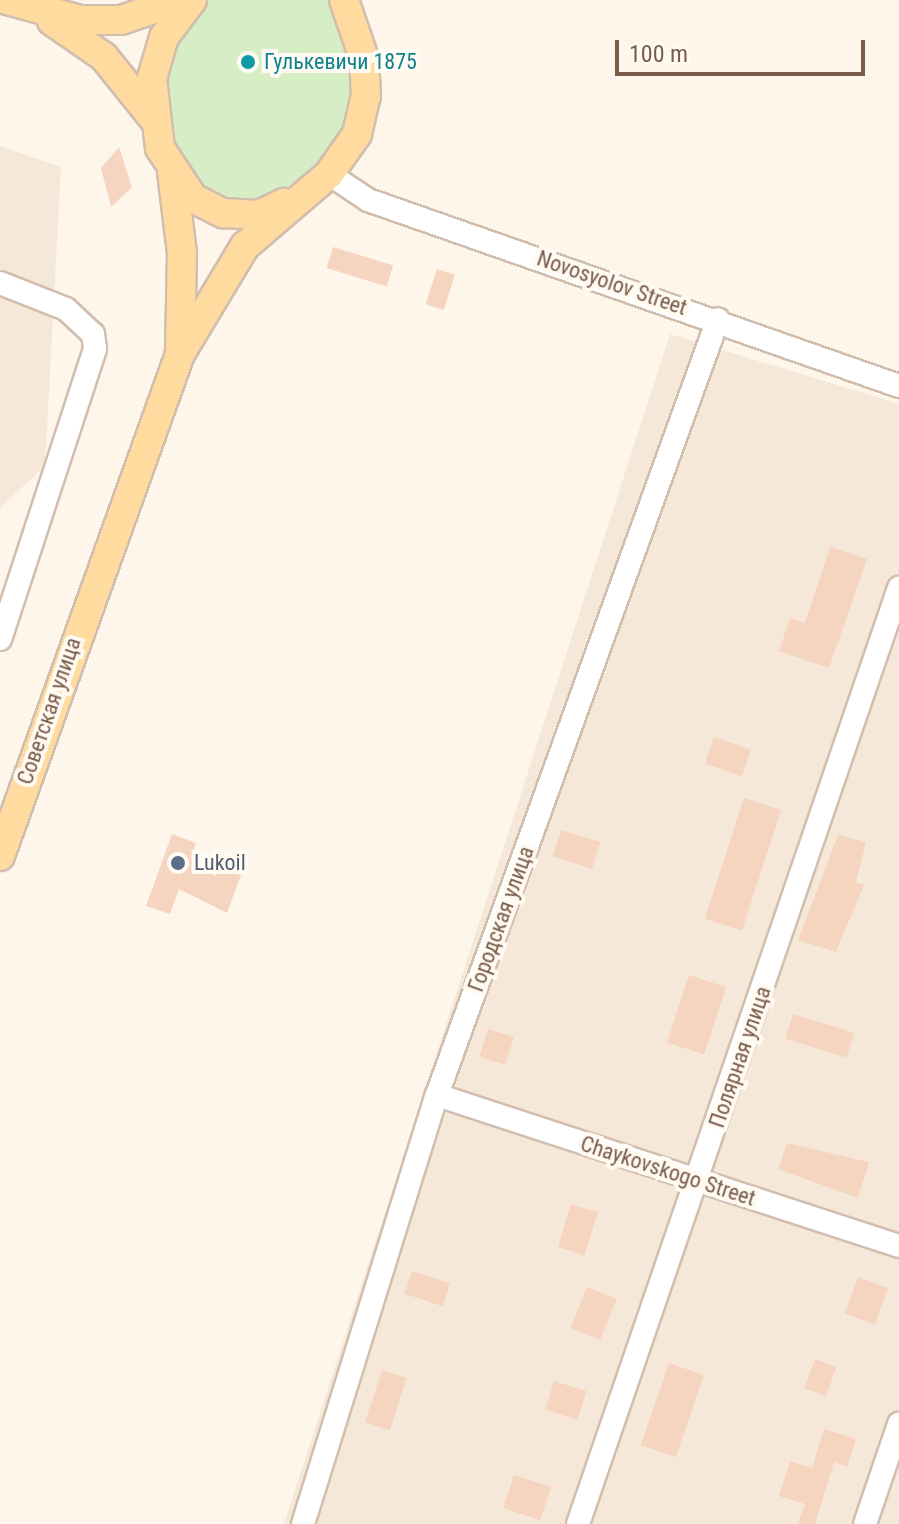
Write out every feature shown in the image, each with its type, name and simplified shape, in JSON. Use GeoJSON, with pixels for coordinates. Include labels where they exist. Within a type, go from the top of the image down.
{"type":"FeatureCollection","features":[{"type":"Feature","properties":{"kind":"main road"},"geometry":{"type":"LineString","coordinates":[[17,3],[121,20],[180,0]]}},
{"type":"Feature","properties":{"kind":"main road"},"geometry":{"type":"LineString","coordinates":[[180,354],[182,253],[172,171],[153,118],[152,78],[164,37],[192,0]]}},
{"type":"Feature","properties":{"kind":"main road"},"geometry":{"type":"LineString","coordinates":[[17,3],[104,57],[153,118]]}},
{"type":"Feature","properties":{"kind":"main road"},"geometry":{"type":"LineString","coordinates":[[180,354],[245,246],[329,174],[357,134],[366,96],[349,6]]}},
{"type":"Feature","properties":{"kind":"main road"},"geometry":{"type":"LineString","coordinates":[[172,171],[193,198],[223,213],[259,215],[306,193]]}},
{"type":"Feature","properties":{"kind":"main road","name":"Советская улица"},"geometry":{"type":"LineString","coordinates":[[0,856],[83,611],[180,354]]}},
{"type":"Feature","properties":{"kind":"street","name":"Novosyolov Street"},"geometry":{"type":"LineString","coordinates":[[329,174],[368,200],[718,319],[899,386]]}},
{"type":"Feature","properties":{"kind":"street"},"geometry":{"type":"LineString","coordinates":[[0,283],[66,309],[93,334],[95,349],[0,639]]}},
{"type":"Feature","properties":{"kind":"street","name":"Городская улица"},"geometry":{"type":"LineString","coordinates":[[303,1524],[437,1095],[718,319]]}},
{"type":"Feature","properties":{"kind":"street","name":"Полярная улица"},"geometry":{"type":"LineString","coordinates":[[578,1524],[899,588]]}},
{"type":"Feature","properties":{"kind":"street","name":"Chaykovskogo Street"},"geometry":{"type":"LineString","coordinates":[[437,1095],[899,1246]]}},
{"type":"Feature","properties":{"kind":"street"},"geometry":{"type":"LineString","coordinates":[[865,1524],[899,1424]]}},
{"type":"Feature","properties":{"kind":"shaded area"},"geometry":{"type":"Polygon","coordinates":[[[0,146],[61,167],[45,466],[0,508],[0,146]]]}},
{"type":"Feature","properties":{"kind":"shaded area"},"geometry":{"type":"Polygon","coordinates":[[[670,334],[899,404],[899,1524],[284,1524],[670,334]]]}},
{"type":"Feature","properties":{"kind":"green space"},"geometry":{"type":"Polygon","coordinates":[[[203,0],[336,0],[350,37],[354,117],[314,172],[257,203],[221,202],[200,186],[169,134],[162,78],[184,17],[203,0]]]}},
{"type":"Feature","properties":{"kind":"building"},"geometry":{"type":"Polygon","coordinates":[[[119,147],[132,187],[111,207],[101,168],[119,147]]]}},
{"type":"Feature","properties":{"kind":"building"},"geometry":{"type":"Polygon","coordinates":[[[333,247],[393,265],[387,286],[327,268],[333,247]]]}},
{"type":"Feature","properties":{"kind":"building"},"geometry":{"type":"Polygon","coordinates":[[[437,269],[455,275],[444,310],[426,304],[437,269]]]}},
{"type":"Feature","properties":{"kind":"building"},"geometry":{"type":"Polygon","coordinates":[[[830,547],[867,559],[829,668],[779,651],[790,618],[805,623],[830,547]]]}},
{"type":"Feature","properties":{"kind":"building"},"geometry":{"type":"Polygon","coordinates":[[[714,737],[751,750],[742,776],[705,763],[714,737]]]}},
{"type":"Feature","properties":{"kind":"building"},"geometry":{"type":"Polygon","coordinates":[[[744,798],[781,810],[742,931],[705,919],[744,798]]]}},
{"type":"Feature","properties":{"kind":"building"},"geometry":{"type":"Polygon","coordinates":[[[561,830],[600,842],[592,869],[553,857],[561,830]]]}},
{"type":"Feature","properties":{"kind":"building"},"geometry":{"type":"Polygon","coordinates":[[[172,834],[196,843],[191,858],[241,875],[227,913],[179,889],[170,914],[146,906],[172,834]]]}},
{"type":"Feature","properties":{"kind":"building"},"geometry":{"type":"Polygon","coordinates":[[[838,835],[866,842],[856,882],[864,885],[836,952],[798,940],[838,835]]]}},
{"type":"Feature","properties":{"kind":"building"},"geometry":{"type":"Polygon","coordinates":[[[689,975],[726,987],[704,1055],[667,1043],[689,975]]]}},
{"type":"Feature","properties":{"kind":"building"},"geometry":{"type":"Polygon","coordinates":[[[793,1014],[854,1033],[847,1058],[785,1039],[793,1014]]]}},
{"type":"Feature","properties":{"kind":"building"},"geometry":{"type":"Polygon","coordinates":[[[488,1029],[514,1037],[505,1065],[480,1057],[488,1029]]]}},
{"type":"Feature","properties":{"kind":"building"},"geometry":{"type":"Polygon","coordinates":[[[787,1143],[869,1162],[858,1198],[778,1169],[787,1143]]]}},
{"type":"Feature","properties":{"kind":"building"},"geometry":{"type":"Polygon","coordinates":[[[571,1204],[598,1212],[585,1255],[558,1247],[571,1204]]]}},
{"type":"Feature","properties":{"kind":"building"},"geometry":{"type":"Polygon","coordinates":[[[412,1271],[450,1283],[443,1306],[405,1294],[412,1271]]]}},
{"type":"Feature","properties":{"kind":"building"},"geometry":{"type":"Polygon","coordinates":[[[858,1277],[888,1288],[875,1325],[845,1314],[858,1277]]]}},
{"type":"Feature","properties":{"kind":"building"},"geometry":{"type":"Polygon","coordinates":[[[587,1287],[617,1299],[600,1340],[571,1328],[587,1287]]]}},
{"type":"Feature","properties":{"kind":"building"},"geometry":{"type":"Polygon","coordinates":[[[815,1359],[837,1367],[826,1396],[804,1388],[815,1359]]]}},
{"type":"Feature","properties":{"kind":"building"},"geometry":{"type":"Polygon","coordinates":[[[669,1363],[704,1375],[676,1457],[641,1445],[669,1363]]]}},
{"type":"Feature","properties":{"kind":"building"},"geometry":{"type":"Polygon","coordinates":[[[382,1370],[407,1378],[390,1430],[365,1422],[382,1370]]]}},
{"type":"Feature","properties":{"kind":"building"},"geometry":{"type":"Polygon","coordinates":[[[554,1381],[587,1391],[578,1420],[545,1410],[554,1381]]]}},
{"type":"Feature","properties":{"kind":"building"},"geometry":{"type":"Polygon","coordinates":[[[824,1429],[856,1439],[847,1467],[834,1462],[815,1524],[798,1524],[805,1504],[779,1496],[790,1461],[812,1468],[824,1429]]]}},
{"type":"Feature","properties":{"kind":"building"},"geometry":{"type":"Polygon","coordinates":[[[514,1475],[551,1487],[540,1520],[503,1508],[514,1475]]]}},
{"type":"Feature","properties":{"kind":"place","name":"Гулькевичи 1875"},"geometry":{"type":"Point","coordinates":[248,62]}},
{"type":"Feature","properties":{"kind":"place","name":"Lukoil"},"geometry":{"type":"Point","coordinates":[178,863]}}]}
